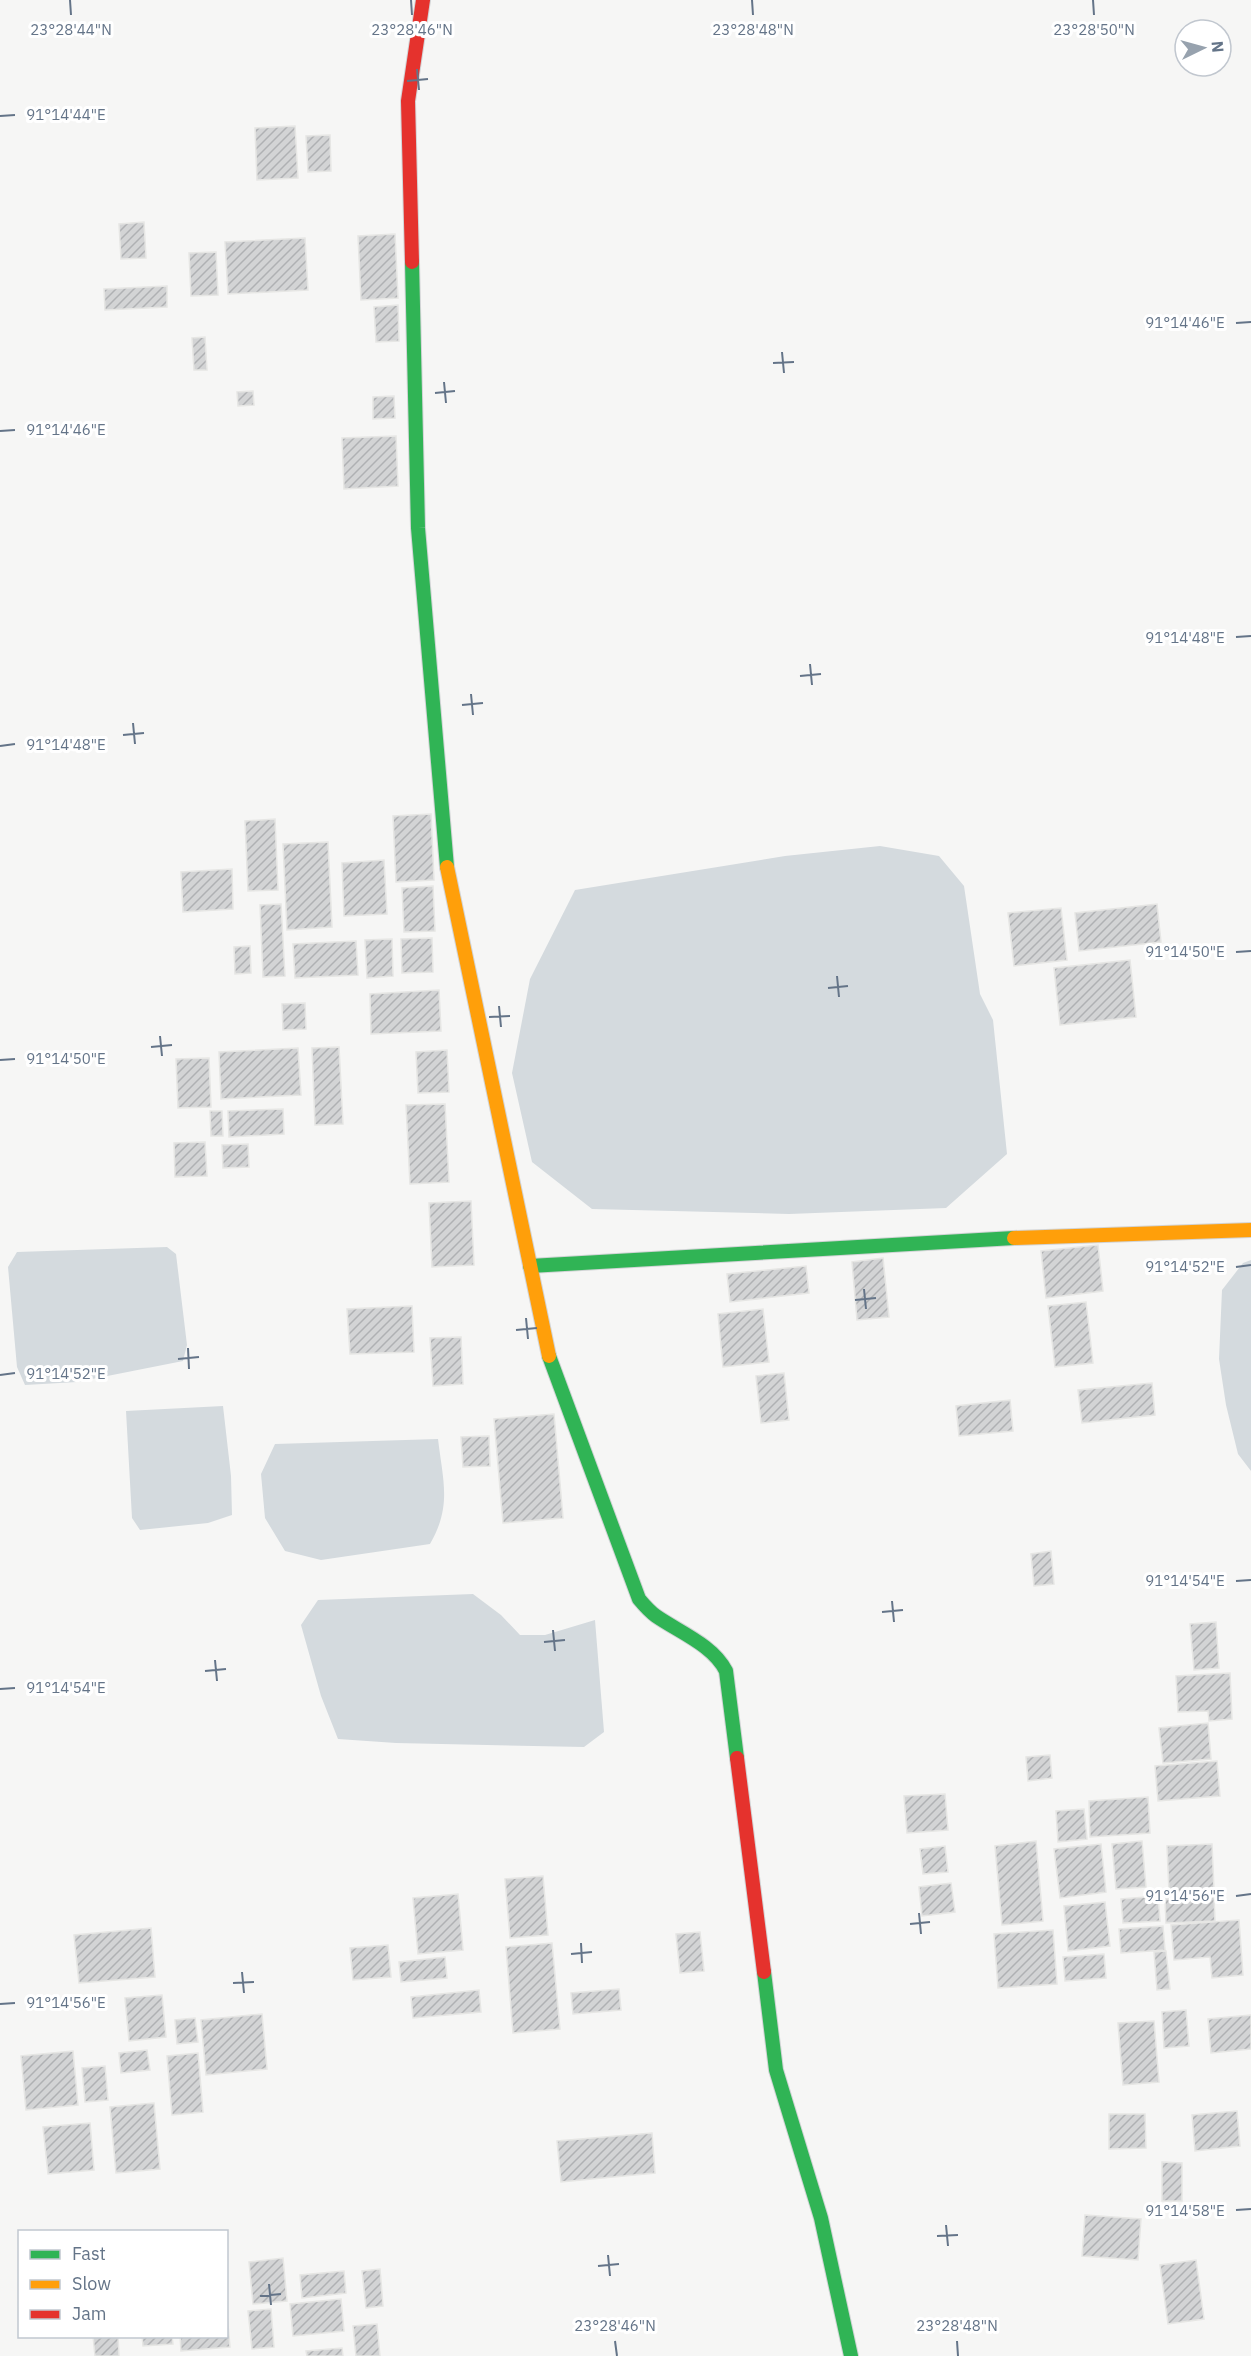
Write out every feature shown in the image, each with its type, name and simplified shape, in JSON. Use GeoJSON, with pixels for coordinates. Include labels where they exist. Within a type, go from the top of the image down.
{"type":"FeatureCollection","features":[{"type":"Feature","properties":{"kind":"street"},"geometry":{"type":"LineString","coordinates":[[423,0],[408,101],[418,528],[445,856],[547,1351],[639,1599],[653,1614],[721,1660],[726,1671],[776,2070],[821,2218],[851,2356]]}},
{"type":"Feature","properties":{"kind":"street"},"geometry":{"type":"LineString","coordinates":[[530,1266],[1048,1236],[1251,1230]]}},
{"type":"Feature","properties":{"kind":"shaded area"},"geometry":{"type":"Polygon","coordinates":[[[880,846],[939,856],[964,886],[980,994],[993,1020],[1007,1154],[946,1208],[789,1214],[592,1209],[532,1162],[512,1073],[530,979],[575,890],[785,856],[880,846]]]}},
{"type":"Feature","properties":{"kind":"shaded area"},"geometry":{"type":"Polygon","coordinates":[[[167,1247],[176,1254],[187,1345],[183,1361],[77,1382],[25,1385],[17,1367],[8,1267],[17,1252],[167,1247]]]}},
{"type":"Feature","properties":{"kind":"shaded area"},"geometry":{"type":"Polygon","coordinates":[[[1251,1260],[1251,1471],[1238,1454],[1226,1405],[1219,1359],[1222,1290],[1243,1263],[1251,1260]]]}},
{"type":"Feature","properties":{"kind":"shaded area"},"geometry":{"type":"Polygon","coordinates":[[[223,1406],[231,1476],[232,1515],[208,1523],[140,1530],[132,1518],[126,1411],[223,1406]]]}},
{"type":"Feature","properties":{"kind":"shaded area"},"geometry":{"type":"Polygon","coordinates":[[[438,1439],[444,1505],[437,1530],[430,1544],[321,1560],[285,1551],[265,1518],[261,1474],[275,1444],[438,1439]]]}},
{"type":"Feature","properties":{"kind":"shaded area"},"geometry":{"type":"Polygon","coordinates":[[[473,1594],[501,1615],[520,1635],[545,1635],[595,1620],[604,1732],[584,1747],[396,1743],[338,1739],[321,1696],[301,1625],[318,1600],[473,1594]]]}},
{"type":"Feature","properties":{"kind":"building"},"geometry":{"type":"Polygon","coordinates":[[[295,126],[298,178],[257,180],[255,128],[295,126]]]}},
{"type":"Feature","properties":{"kind":"building"},"geometry":{"type":"Polygon","coordinates":[[[330,135],[331,171],[308,172],[306,136],[330,135]]]}},
{"type":"Feature","properties":{"kind":"building"},"geometry":{"type":"Polygon","coordinates":[[[144,222],[146,258],[121,259],[119,224],[144,222]]]}},
{"type":"Feature","properties":{"kind":"building"},"geometry":{"type":"Polygon","coordinates":[[[395,234],[398,298],[361,300],[358,236],[395,234]]]}},
{"type":"Feature","properties":{"kind":"building"},"geometry":{"type":"Polygon","coordinates":[[[305,238],[308,290],[228,294],[225,242],[305,238]]]}},
{"type":"Feature","properties":{"kind":"building"},"geometry":{"type":"Polygon","coordinates":[[[216,252],[218,295],[191,296],[189,253],[216,252]]]}},
{"type":"Feature","properties":{"kind":"building"},"geometry":{"type":"Polygon","coordinates":[[[167,286],[167,307],[105,310],[104,289],[167,286]]]}},
{"type":"Feature","properties":{"kind":"building"},"geometry":{"type":"Polygon","coordinates":[[[398,305],[399,341],[376,342],[374,307],[398,305]]]}},
{"type":"Feature","properties":{"kind":"building"},"geometry":{"type":"Polygon","coordinates":[[[205,337],[207,370],[194,370],[192,338],[205,337]]]}},
{"type":"Feature","properties":{"kind":"building"},"geometry":{"type":"Polygon","coordinates":[[[253,391],[254,405],[238,406],[237,392],[253,391]]]}},
{"type":"Feature","properties":{"kind":"building"},"geometry":{"type":"Polygon","coordinates":[[[394,396],[395,418],[373,419],[373,397],[394,396]]]}},
{"type":"Feature","properties":{"kind":"building"},"geometry":{"type":"Polygon","coordinates":[[[396,436],[398,486],[344,489],[342,438],[396,436]]]}},
{"type":"Feature","properties":{"kind":"building"},"geometry":{"type":"Polygon","coordinates":[[[431,814],[434,880],[396,882],[393,816],[431,814]]]}},
{"type":"Feature","properties":{"kind":"building"},"geometry":{"type":"Polygon","coordinates":[[[275,819],[278,890],[248,891],[245,821],[275,819]]]}},
{"type":"Feature","properties":{"kind":"building"},"geometry":{"type":"Polygon","coordinates":[[[328,842],[332,927],[287,930],[283,844],[328,842]]]}},
{"type":"Feature","properties":{"kind":"building"},"geometry":{"type":"Polygon","coordinates":[[[384,860],[387,914],[344,916],[342,863],[384,860]]]}},
{"type":"Feature","properties":{"kind":"building"},"geometry":{"type":"Polygon","coordinates":[[[232,869],[233,909],[183,912],[181,872],[232,869]]]}},
{"type":"Feature","properties":{"kind":"building"},"geometry":{"type":"Polygon","coordinates":[[[433,886],[435,931],[404,932],[402,888],[433,886]]]}},
{"type":"Feature","properties":{"kind":"building"},"geometry":{"type":"Polygon","coordinates":[[[281,904],[285,976],[263,977],[260,905],[281,904]]]}},
{"type":"Feature","properties":{"kind":"building"},"geometry":{"type":"Polygon","coordinates":[[[1157,904],[1161,942],[1079,951],[1075,913],[1157,904]]]}},
{"type":"Feature","properties":{"kind":"building"},"geometry":{"type":"Polygon","coordinates":[[[1061,908],[1067,960],[1014,966],[1008,913],[1061,908]]]}},
{"type":"Feature","properties":{"kind":"building"},"geometry":{"type":"Polygon","coordinates":[[[432,938],[433,972],[402,973],[401,939],[432,938]]]}},
{"type":"Feature","properties":{"kind":"building"},"geometry":{"type":"Polygon","coordinates":[[[392,939],[393,976],[367,978],[365,940],[392,939]]]}},
{"type":"Feature","properties":{"kind":"building"},"geometry":{"type":"Polygon","coordinates":[[[356,941],[358,975],[295,978],[293,944],[356,941]]]}},
{"type":"Feature","properties":{"kind":"building"},"geometry":{"type":"Polygon","coordinates":[[[250,946],[251,973],[235,974],[234,947],[250,946]]]}},
{"type":"Feature","properties":{"kind":"building"},"geometry":{"type":"Polygon","coordinates":[[[1130,960],[1136,1017],[1060,1025],[1054,968],[1130,960]]]}},
{"type":"Feature","properties":{"kind":"building"},"geometry":{"type":"Polygon","coordinates":[[[439,990],[441,1031],[371,1034],[370,994],[439,990]]]}},
{"type":"Feature","properties":{"kind":"building"},"geometry":{"type":"Polygon","coordinates":[[[305,1003],[306,1029],[283,1030],[282,1004],[305,1003]]]}},
{"type":"Feature","properties":{"kind":"building"},"geometry":{"type":"Polygon","coordinates":[[[339,1047],[343,1124],[315,1125],[312,1048],[339,1047]]]}},
{"type":"Feature","properties":{"kind":"building"},"geometry":{"type":"Polygon","coordinates":[[[298,1048],[301,1095],[221,1099],[219,1052],[298,1048]]]}},
{"type":"Feature","properties":{"kind":"building"},"geometry":{"type":"Polygon","coordinates":[[[447,1050],[449,1092],[418,1093],[416,1052],[447,1050]]]}},
{"type":"Feature","properties":{"kind":"building"},"geometry":{"type":"Polygon","coordinates":[[[209,1058],[211,1107],[178,1108],[176,1059],[209,1058]]]}},
{"type":"Feature","properties":{"kind":"building"},"geometry":{"type":"Polygon","coordinates":[[[445,1104],[449,1182],[410,1184],[406,1105],[445,1104]]]}},
{"type":"Feature","properties":{"kind":"building"},"geometry":{"type":"Polygon","coordinates":[[[283,1109],[284,1134],[229,1137],[228,1111],[283,1109]]]}},
{"type":"Feature","properties":{"kind":"building"},"geometry":{"type":"Polygon","coordinates":[[[210,1111],[222,1111],[223,1136],[211,1136],[210,1111]]]}},
{"type":"Feature","properties":{"kind":"building"},"geometry":{"type":"Polygon","coordinates":[[[205,1142],[207,1176],[175,1177],[174,1143],[205,1142]]]}},
{"type":"Feature","properties":{"kind":"building"},"geometry":{"type":"Polygon","coordinates":[[[248,1144],[249,1167],[223,1168],[222,1145],[248,1144]]]}},
{"type":"Feature","properties":{"kind":"building"},"geometry":{"type":"Polygon","coordinates":[[[471,1201],[474,1265],[432,1267],[429,1203],[471,1201]]]}},
{"type":"Feature","properties":{"kind":"building"},"geometry":{"type":"Polygon","coordinates":[[[1098,1245],[1103,1291],[1046,1298],[1041,1251],[1098,1245]]]}},
{"type":"Feature","properties":{"kind":"building"},"geometry":{"type":"Polygon","coordinates":[[[883,1258],[889,1317],[857,1320],[852,1262],[883,1258]]]}},
{"type":"Feature","properties":{"kind":"building"},"geometry":{"type":"Polygon","coordinates":[[[806,1266],[809,1293],[730,1302],[727,1274],[806,1266]]]}},
{"type":"Feature","properties":{"kind":"building"},"geometry":{"type":"Polygon","coordinates":[[[1086,1302],[1093,1363],[1055,1367],[1048,1306],[1086,1302]]]}},
{"type":"Feature","properties":{"kind":"building"},"geometry":{"type":"Polygon","coordinates":[[[412,1306],[414,1352],[350,1354],[347,1309],[412,1306]]]}},
{"type":"Feature","properties":{"kind":"building"},"geometry":{"type":"Polygon","coordinates":[[[763,1309],[769,1362],[723,1367],[718,1314],[763,1309]]]}},
{"type":"Feature","properties":{"kind":"building"},"geometry":{"type":"Polygon","coordinates":[[[461,1337],[463,1384],[433,1386],[430,1338],[461,1337]]]}},
{"type":"Feature","properties":{"kind":"building"},"geometry":{"type":"Polygon","coordinates":[[[784,1373],[789,1420],[761,1423],[756,1376],[784,1373]]]}},
{"type":"Feature","properties":{"kind":"building"},"geometry":{"type":"Polygon","coordinates":[[[1152,1383],[1155,1415],[1082,1423],[1078,1390],[1152,1383]]]}},
{"type":"Feature","properties":{"kind":"building"},"geometry":{"type":"Polygon","coordinates":[[[1010,1400],[1013,1431],[959,1436],[956,1406],[1010,1400]]]}},
{"type":"Feature","properties":{"kind":"building"},"geometry":{"type":"Polygon","coordinates":[[[554,1414],[563,1518],[503,1523],[494,1419],[554,1414]]]}},
{"type":"Feature","properties":{"kind":"building"},"geometry":{"type":"Polygon","coordinates":[[[489,1436],[490,1466],[463,1467],[461,1437],[489,1436]]]}},
{"type":"Feature","properties":{"kind":"building"},"geometry":{"type":"Polygon","coordinates":[[[1051,1551],[1054,1584],[1034,1586],[1031,1554],[1051,1551]]]}},
{"type":"Feature","properties":{"kind":"building"},"geometry":{"type":"Polygon","coordinates":[[[1216,1622],[1219,1668],[1194,1670],[1190,1624],[1216,1622]]]}},
{"type":"Feature","properties":{"kind":"building"},"geometry":{"type":"Polygon","coordinates":[[[1230,1673],[1232,1719],[1209,1721],[1208,1711],[1178,1712],[1176,1676],[1230,1673]]]}},
{"type":"Feature","properties":{"kind":"building"},"geometry":{"type":"Polygon","coordinates":[[[1208,1723],[1211,1759],[1163,1763],[1159,1728],[1208,1723]]]}},
{"type":"Feature","properties":{"kind":"building"},"geometry":{"type":"Polygon","coordinates":[[[1050,1755],[1052,1778],[1028,1781],[1026,1757],[1050,1755]]]}},
{"type":"Feature","properties":{"kind":"building"},"geometry":{"type":"Polygon","coordinates":[[[1217,1761],[1220,1796],[1158,1801],[1155,1766],[1217,1761]]]}},
{"type":"Feature","properties":{"kind":"building"},"geometry":{"type":"Polygon","coordinates":[[[945,1794],[948,1830],[907,1833],[904,1796],[945,1794]]]}},
{"type":"Feature","properties":{"kind":"building"},"geometry":{"type":"Polygon","coordinates":[[[1148,1797],[1150,1833],[1090,1837],[1089,1801],[1148,1797]]]}},
{"type":"Feature","properties":{"kind":"building"},"geometry":{"type":"Polygon","coordinates":[[[1084,1809],[1087,1839],[1058,1842],[1056,1811],[1084,1809]]]}},
{"type":"Feature","properties":{"kind":"building"},"geometry":{"type":"Polygon","coordinates":[[[1036,1841],[1043,1921],[1002,1925],[995,1846],[1036,1841]]]}},
{"type":"Feature","properties":{"kind":"building"},"geometry":{"type":"Polygon","coordinates":[[[1142,1841],[1146,1887],[1116,1889],[1112,1844],[1142,1841]]]}},
{"type":"Feature","properties":{"kind":"building"},"geometry":{"type":"Polygon","coordinates":[[[1101,1844],[1106,1892],[1060,1898],[1054,1849],[1101,1844]]]}},
{"type":"Feature","properties":{"kind":"building"},"geometry":{"type":"Polygon","coordinates":[[[1212,1844],[1214,1890],[1169,1892],[1167,1846],[1212,1844]]]}},
{"type":"Feature","properties":{"kind":"building"},"geometry":{"type":"Polygon","coordinates":[[[945,1846],[948,1872],[923,1874],[920,1849],[945,1846]]]}},
{"type":"Feature","properties":{"kind":"building"},"geometry":{"type":"Polygon","coordinates":[[[543,1876],[548,1935],[510,1938],[505,1879],[543,1876]]]}},
{"type":"Feature","properties":{"kind":"building"},"geometry":{"type":"Polygon","coordinates":[[[951,1883],[955,1912],[922,1916],[919,1887],[951,1883]]]}},
{"type":"Feature","properties":{"kind":"building"},"geometry":{"type":"Polygon","coordinates":[[[458,1894],[463,1950],[418,1954],[413,1898],[458,1894]]]}},
{"type":"Feature","properties":{"kind":"building"},"geometry":{"type":"Polygon","coordinates":[[[1158,1896],[1160,1921],[1123,1923],[1121,1899],[1158,1896]]]}},
{"type":"Feature","properties":{"kind":"building"},"geometry":{"type":"Polygon","coordinates":[[[1214,1897],[1215,1921],[1166,1923],[1165,1899],[1214,1897]]]}},
{"type":"Feature","properties":{"kind":"building"},"geometry":{"type":"Polygon","coordinates":[[[1105,1902],[1110,1946],[1068,1951],[1064,1906],[1105,1902]]]}},
{"type":"Feature","properties":{"kind":"building"},"geometry":{"type":"Polygon","coordinates":[[[1239,1920],[1243,1975],[1212,1978],[1210,1957],[1174,1960],[1171,1925],[1239,1920]]]}},
{"type":"Feature","properties":{"kind":"building"},"geometry":{"type":"Polygon","coordinates":[[[1163,1926],[1165,1950],[1121,1953],[1119,1929],[1163,1926]]]}},
{"type":"Feature","properties":{"kind":"building"},"geometry":{"type":"Polygon","coordinates":[[[151,1928],[155,1977],[79,1983],[74,1935],[151,1928]]]}},
{"type":"Feature","properties":{"kind":"building"},"geometry":{"type":"Polygon","coordinates":[[[1053,1930],[1057,1984],[998,1988],[994,1934],[1053,1930]]]}},
{"type":"Feature","properties":{"kind":"building"},"geometry":{"type":"Polygon","coordinates":[[[700,1932],[704,1971],[680,1973],[676,1934],[700,1932]]]}},
{"type":"Feature","properties":{"kind":"building"},"geometry":{"type":"Polygon","coordinates":[[[552,1943],[560,2029],[513,2033],[506,1947],[552,1943]]]}},
{"type":"Feature","properties":{"kind":"building"},"geometry":{"type":"Polygon","coordinates":[[[388,1945],[391,1977],[353,1980],[350,1948],[388,1945]]]}},
{"type":"Feature","properties":{"kind":"building"},"geometry":{"type":"Polygon","coordinates":[[[1166,1951],[1170,1989],[1157,1990],[1154,1952],[1166,1951]]]}},
{"type":"Feature","properties":{"kind":"building"},"geometry":{"type":"Polygon","coordinates":[[[1104,1954],[1106,1978],[1065,1981],[1063,1957],[1104,1954]]]}},
{"type":"Feature","properties":{"kind":"building"},"geometry":{"type":"Polygon","coordinates":[[[445,1957],[447,1978],[401,1982],[399,1962],[445,1957]]]}},
{"type":"Feature","properties":{"kind":"building"},"geometry":{"type":"Polygon","coordinates":[[[619,1989],[621,2010],[573,2014],[571,1993],[619,1989]]]}},
{"type":"Feature","properties":{"kind":"building"},"geometry":{"type":"Polygon","coordinates":[[[479,1990],[481,2012],[413,2018],[411,1997],[479,1990]]]}},
{"type":"Feature","properties":{"kind":"building"},"geometry":{"type":"Polygon","coordinates":[[[162,1995],[166,2037],[129,2041],[125,1998],[162,1995]]]}},
{"type":"Feature","properties":{"kind":"building"},"geometry":{"type":"Polygon","coordinates":[[[1186,2010],[1189,2046],[1164,2048],[1162,2012],[1186,2010]]]}},
{"type":"Feature","properties":{"kind":"building"},"geometry":{"type":"Polygon","coordinates":[[[262,2014],[267,2069],[206,2075],[201,2020],[262,2014]]]}},
{"type":"Feature","properties":{"kind":"building"},"geometry":{"type":"Polygon","coordinates":[[[1251,2015],[1251,2049],[1211,2053],[1208,2019],[1251,2015]]]}},
{"type":"Feature","properties":{"kind":"building"},"geometry":{"type":"Polygon","coordinates":[[[195,2018],[198,2042],[177,2044],[175,2020],[195,2018]]]}},
{"type":"Feature","properties":{"kind":"building"},"geometry":{"type":"Polygon","coordinates":[[[1154,2021],[1159,2082],[1123,2085],[1118,2023],[1154,2021]]]}},
{"type":"Feature","properties":{"kind":"building"},"geometry":{"type":"Polygon","coordinates":[[[147,2050],[150,2070],[121,2073],[119,2053],[147,2050]]]}},
{"type":"Feature","properties":{"kind":"building"},"geometry":{"type":"Polygon","coordinates":[[[73,2051],[78,2105],[26,2110],[21,2056],[73,2051]]]}},
{"type":"Feature","properties":{"kind":"building"},"geometry":{"type":"Polygon","coordinates":[[[198,2053],[203,2112],[172,2115],[167,2056],[198,2053]]]}},
{"type":"Feature","properties":{"kind":"building"},"geometry":{"type":"Polygon","coordinates":[[[105,2066],[108,2100],[85,2102],[82,2068],[105,2066]]]}},
{"type":"Feature","properties":{"kind":"building"},"geometry":{"type":"Polygon","coordinates":[[[154,2103],[160,2169],[116,2173],[110,2107],[154,2103]]]}},
{"type":"Feature","properties":{"kind":"building"},"geometry":{"type":"Polygon","coordinates":[[[1237,2111],[1240,2146],[1195,2151],[1192,2115],[1237,2111]]]}},
{"type":"Feature","properties":{"kind":"building"},"geometry":{"type":"Polygon","coordinates":[[[1109,2114],[1145,2114],[1146,2148],[1109,2149],[1109,2114]]]}},
{"type":"Feature","properties":{"kind":"building"},"geometry":{"type":"Polygon","coordinates":[[[90,2123],[94,2170],[48,2174],[43,2127],[90,2123]]]}},
{"type":"Feature","properties":{"kind":"building"},"geometry":{"type":"Polygon","coordinates":[[[652,2133],[655,2173],[561,2182],[557,2141],[652,2133]]]}},
{"type":"Feature","properties":{"kind":"building"},"geometry":{"type":"Polygon","coordinates":[[[1162,2162],[1182,2163],[1182,2201],[1162,2201],[1162,2162]]]}},
{"type":"Feature","properties":{"kind":"building"},"geometry":{"type":"Polygon","coordinates":[[[1085,2215],[1141,2219],[1138,2260],[1082,2256],[1085,2215]]]}},
{"type":"Feature","properties":{"kind":"building"},"geometry":{"type":"Polygon","coordinates":[[[283,2258],[287,2301],[253,2304],[249,2262],[283,2258]]]}},
{"type":"Feature","properties":{"kind":"building"},"geometry":{"type":"Polygon","coordinates":[[[1196,2260],[1204,2319],[1168,2324],[1160,2265],[1196,2260]]]}},
{"type":"Feature","properties":{"kind":"building"},"geometry":{"type":"Polygon","coordinates":[[[380,2269],[383,2306],[366,2308],[362,2271],[380,2269]]]}},
{"type":"Feature","properties":{"kind":"building"},"geometry":{"type":"Polygon","coordinates":[[[344,2271],[346,2293],[302,2298],[300,2275],[344,2271]]]}},
{"type":"Feature","properties":{"kind":"building"},"geometry":{"type":"Polygon","coordinates":[[[341,2299],[344,2331],[293,2336],[290,2304],[341,2299]]]}},
{"type":"Feature","properties":{"kind":"building"},"geometry":{"type":"Polygon","coordinates":[[[271,2309],[274,2347],[252,2349],[248,2311],[271,2309]]]}},
{"type":"Feature","properties":{"kind":"building"},"geometry":{"type":"Polygon","coordinates":[[[228,2324],[230,2347],[181,2351],[180,2338],[228,2338],[228,2324]]]}},
{"type":"Feature","properties":{"kind":"building"},"geometry":{"type":"Polygon","coordinates":[[[377,2324],[380,2356],[356,2356],[353,2326],[377,2324]]]}},
{"type":"Feature","properties":{"kind":"building"},"geometry":{"type":"Polygon","coordinates":[[[93,2338],[118,2338],[119,2356],[95,2356],[93,2338]]]}},
{"type":"Feature","properties":{"kind":"building"},"geometry":{"type":"Polygon","coordinates":[[[142,2338],[172,2338],[173,2344],[143,2346],[142,2338]]]}},
{"type":"Feature","properties":{"kind":"building"},"geometry":{"type":"Polygon","coordinates":[[[342,2348],[343,2356],[307,2356],[306,2351],[342,2348]]]}},
{"type":"Feature","properties":{"kind":"traffic: fast"},"geometry":{"type":"LineString","coordinates":[[412,262],[418,528],[447,867]]}},
{"type":"Feature","properties":{"kind":"traffic: fast"},"geometry":{"type":"LineString","coordinates":[[530,1266],[1014,1238]]}},
{"type":"Feature","properties":{"kind":"traffic: fast"},"geometry":{"type":"LineString","coordinates":[[549,1356],[639,1599],[656,1616],[704,1646],[726,1671],[737,1758]]}},
{"type":"Feature","properties":{"kind":"traffic: fast"},"geometry":{"type":"LineString","coordinates":[[764,1972],[776,2070],[821,2218],[851,2356]]}},
{"type":"Feature","properties":{"kind":"traffic: slow"},"geometry":{"type":"LineString","coordinates":[[447,867],[549,1356]]}},
{"type":"Feature","properties":{"kind":"traffic: slow"},"geometry":{"type":"LineString","coordinates":[[1014,1238],[1251,1230]]}},
{"type":"Feature","properties":{"kind":"traffic: jam"},"geometry":{"type":"LineString","coordinates":[[412,262],[408,101],[423,0]]}},
{"type":"Feature","properties":{"kind":"traffic: jam"},"geometry":{"type":"LineString","coordinates":[[737,1758],[764,1972]]}}]}
